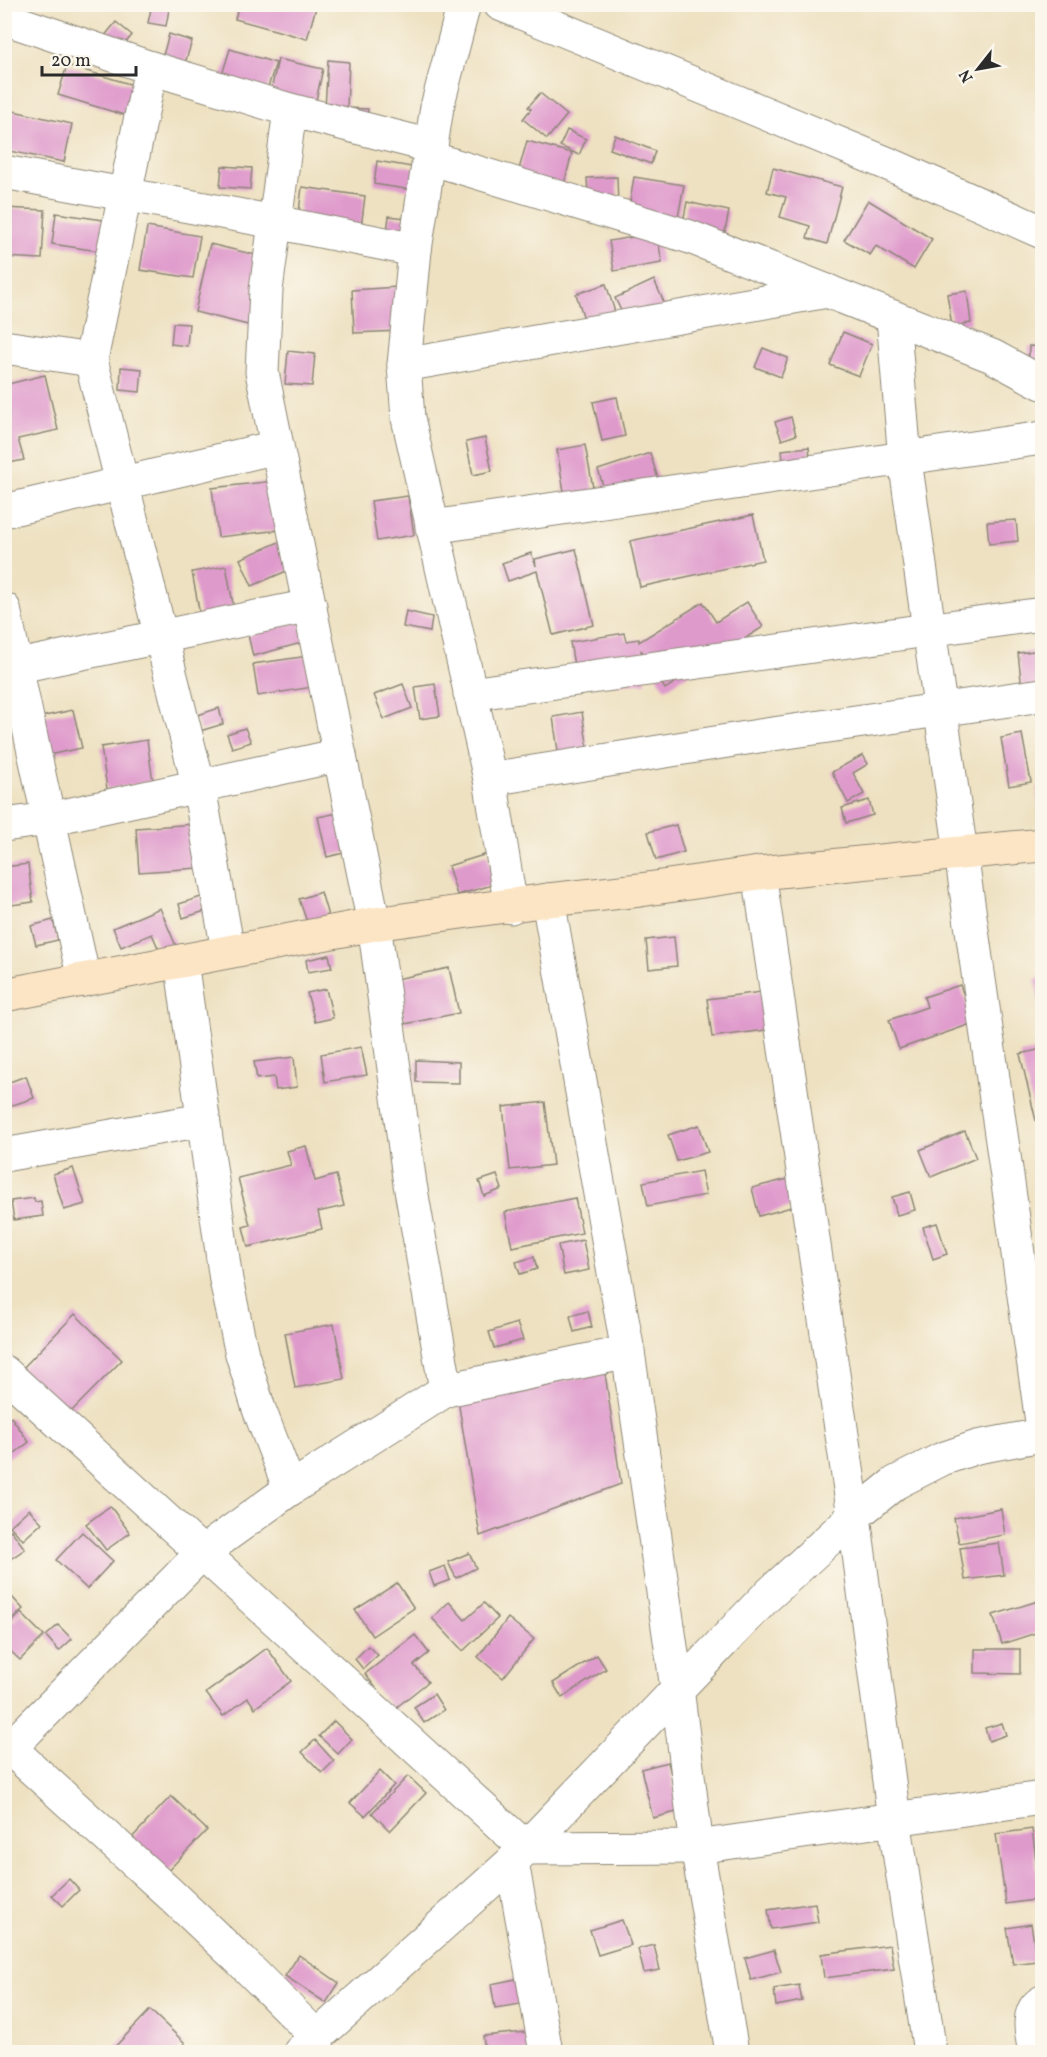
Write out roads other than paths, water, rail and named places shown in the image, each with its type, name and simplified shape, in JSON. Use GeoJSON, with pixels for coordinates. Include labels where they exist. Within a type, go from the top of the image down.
{"type":"FeatureCollection","features":[{"type":"Feature","properties":{"kind":"main road"},"geometry":{"type":"LineString","coordinates":[[4,995],[374,924],[759,873],[1042,845]]}},
{"type":"Feature","properties":{"kind":"street"},"geometry":{"type":"LineString","coordinates":[[464,4],[437,107],[415,250],[404,365],[408,418],[489,779],[511,906]]}},
{"type":"Feature","properties":{"kind":"street"},"geometry":{"type":"LineString","coordinates":[[500,4],[898,168],[1042,232]]}},
{"type":"Feature","properties":{"kind":"street"},"geometry":{"type":"LineString","coordinates":[[4,18],[151,68],[430,152],[690,237],[992,356],[1042,384]]}},
{"type":"Feature","properties":{"kind":"street"},"geometry":{"type":"LineString","coordinates":[[151,68],[91,360],[199,787],[228,951]]}},
{"type":"Feature","properties":{"kind":"street"},"geometry":{"type":"LineString","coordinates":[[291,110],[266,290],[262,372],[374,924],[410,1184],[446,1390]]}},
{"type":"Feature","properties":{"kind":"street"},"geometry":{"type":"LineString","coordinates":[[4,172],[415,250]]}},
{"type":"Feature","properties":{"kind":"street"},"geometry":{"type":"LineString","coordinates":[[404,365],[828,291]]}},
{"type":"Feature","properties":{"kind":"street"},"geometry":{"type":"LineString","coordinates":[[893,317],[905,460],[1042,1422]]}},
{"type":"Feature","properties":{"kind":"street"},"geometry":{"type":"LineString","coordinates":[[4,347],[91,360]]}},
{"type":"Feature","properties":{"kind":"street"},"geometry":{"type":"LineString","coordinates":[[432,527],[905,460],[1042,438]]}},
{"type":"Feature","properties":{"kind":"street"},"geometry":{"type":"LineString","coordinates":[[4,511],[277,447]]}},
{"type":"Feature","properties":{"kind":"street"},"geometry":{"type":"LineString","coordinates":[[11,667],[310,606]]}},
{"type":"Feature","properties":{"kind":"street"},"geometry":{"type":"LineString","coordinates":[[4,609],[11,667],[33,747],[84,980]]}},
{"type":"Feature","properties":{"kind":"street"},"geometry":{"type":"LineString","coordinates":[[470,694],[1042,614]]}},
{"type":"Feature","properties":{"kind":"street"},"geometry":{"type":"LineString","coordinates":[[489,779],[759,736],[1042,695]]}},
{"type":"Feature","properties":{"kind":"street"},"geometry":{"type":"LineString","coordinates":[[4,825],[49,819],[340,755]]}},
{"type":"Feature","properties":{"kind":"street"},"geometry":{"type":"LineString","coordinates":[[759,873],[854,1516],[894,1819],[930,2052]]}},
{"type":"Feature","properties":{"kind":"street"},"geometry":{"type":"LineString","coordinates":[[548,900],[628,1352],[677,1688],[697,1847],[732,2052]]}},
{"type":"Feature","properties":{"kind":"street"},"geometry":{"type":"LineString","coordinates":[[181,961],[226,1280],[242,1354],[259,1409],[290,1489]]}},
{"type":"Feature","properties":{"kind":"street"},"geometry":{"type":"LineString","coordinates":[[4,1155],[203,1120]]}},
{"type":"Feature","properties":{"kind":"street"},"geometry":{"type":"LineString","coordinates":[[628,1352],[446,1390],[290,1489],[203,1552],[7,1745],[241,1961],[311,2047],[519,1855],[765,1598],[854,1516],[895,1483],[942,1459],[976,1447],[1042,1435]]}},
{"type":"Feature","properties":{"kind":"street"},"geometry":{"type":"LineString","coordinates":[[4,1372],[203,1552],[519,1855],[546,2052]]}},
{"type":"Feature","properties":{"kind":"street"},"geometry":{"type":"LineString","coordinates":[[519,1855],[697,1847],[1042,1798]]}},
{"type":"Feature","properties":{"kind":"street"},"geometry":{"type":"LineString","coordinates":[[1035,2052],[1031,2024],[1033,2011],[1042,2002]]}}]}
